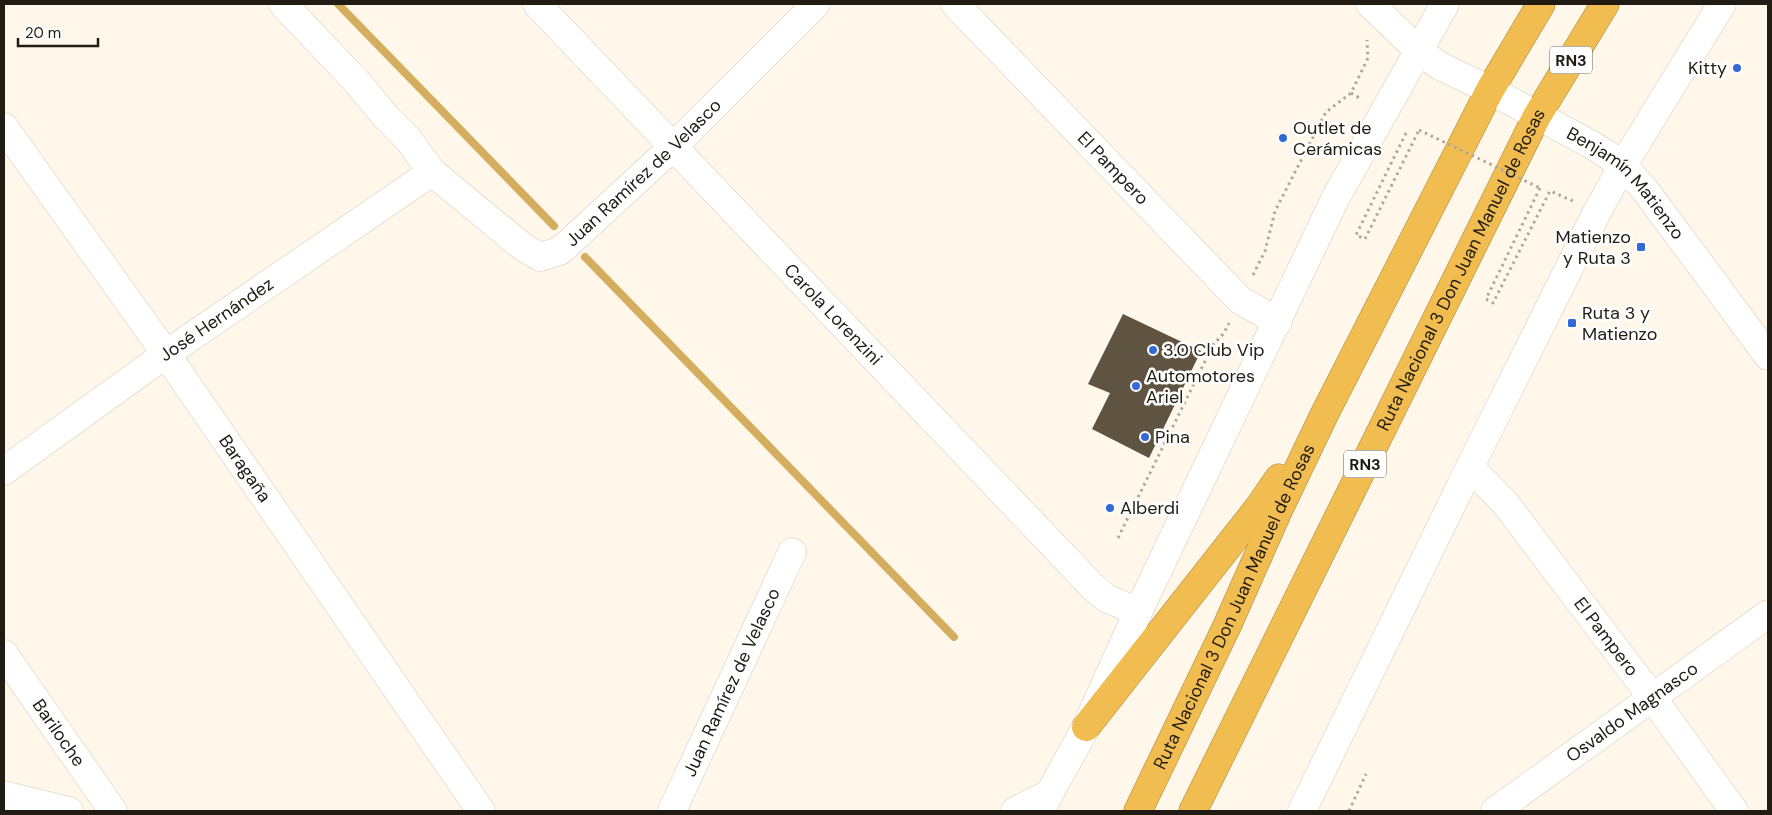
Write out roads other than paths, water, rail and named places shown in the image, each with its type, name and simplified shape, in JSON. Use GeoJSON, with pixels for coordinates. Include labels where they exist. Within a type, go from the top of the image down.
{"type":"FeatureCollection","features":[{"type":"Feature","properties":{"kind":"highway","name":"Ruta Nacional 3 Don Juan Manuel de Rosas"},"geometry":{"type":"LineString","coordinates":[[1138,811],[1227,626],[1324,414],[1490,90],[1541,4]]}},
{"type":"Feature","properties":{"kind":"highway","name":"Ruta Nacional 3 Don Juan Manuel de Rosas"},"geometry":{"type":"LineString","coordinates":[[1194,811],[1538,116],[1605,4]]}},
{"type":"Feature","properties":{"kind":"highway"},"geometry":{"type":"LineString","coordinates":[[1086,727],[1259,507],[1324,414]]}},
{"type":"Feature","properties":{"kind":"street"},"geometry":{"type":"LineString","coordinates":[[283,4],[357,82],[386,117],[408,138],[432,172]]}},
{"type":"Feature","properties":{"kind":"street","name":"Carola Lorenzini"},"geometry":{"type":"LineString","coordinates":[[537,4],[1093,587],[1106,598],[1138,612]]}},
{"type":"Feature","properties":{"kind":"street","name":"Juan Ramírez de Velasco"},"geometry":{"type":"LineString","coordinates":[[432,172],[523,247],[540,257],[560,251],[673,147],[816,4]]}},
{"type":"Feature","properties":{"kind":"street","name":"El Pampero"},"geometry":{"type":"LineString","coordinates":[[955,4],[1240,300],[1278,322]]}},
{"type":"Feature","properties":{"kind":"street"},"geometry":{"type":"LineString","coordinates":[[1015,811],[1045,803],[1086,727],[1138,612],[1336,197],[1445,4]]}},
{"type":"Feature","properties":{"kind":"street"},"geometry":{"type":"LineString","coordinates":[[1302,811],[1597,212],[1623,165],[1722,4]]}},
{"type":"Feature","properties":{"kind":"street","name":"Benjamín Matienzo"},"geometry":{"type":"LineString","coordinates":[[1372,6],[1418,50],[1440,66],[1490,90],[1594,146],[1623,165],[1645,190],[1768,356]]}},
{"type":"Feature","properties":{"kind":"street","name":"Baragaña"},"geometry":{"type":"LineString","coordinates":[[4,127],[166,354],[481,811]]}},
{"type":"Feature","properties":{"kind":"street","name":"José Hernández"},"geometry":{"type":"LineString","coordinates":[[4,471],[166,354],[432,172]]}},
{"type":"Feature","properties":{"kind":"street","name":"El Pampero"},"geometry":{"type":"LineString","coordinates":[[1470,467],[1505,503],[1652,697],[1734,811]]}},
{"type":"Feature","properties":{"kind":"street","name":"Juan Ramírez de Velasco"},"geometry":{"type":"LineString","coordinates":[[672,811],[792,552]]}},
{"type":"Feature","properties":{"kind":"street","name":"Osvaldo Magnasco"},"geometry":{"type":"LineString","coordinates":[[1495,811],[1768,614]]}},
{"type":"Feature","properties":{"kind":"street","name":"Bariloche"},"geometry":{"type":"LineString","coordinates":[[4,654],[113,811]]}},
{"type":"Feature","properties":{"kind":"street"},"geometry":{"type":"LineString","coordinates":[[4,795],[69,811]]}},
{"type":"Feature","properties":{"kind":"waterway"},"geometry":{"type":"LineString","coordinates":[[338,4],[554,226]]}},
{"type":"Feature","properties":{"kind":"waterway"},"geometry":{"type":"LineString","coordinates":[[585,257],[954,637]]}},
{"type":"Feature","properties":{"kind":"place","name":"Kitty"},"geometry":{"type":"Point","coordinates":[1737,68]}},
{"type":"Feature","properties":{"kind":"place","name":"Outlet de Cerámicas"},"geometry":{"type":"Point","coordinates":[1283,138]}},
{"type":"Feature","properties":{"kind":"place","name":"Matienzo y Ruta 3"},"geometry":{"type":"Point","coordinates":[1641,247]}},
{"type":"Feature","properties":{"kind":"place","name":"Ruta 3 y Matienzo"},"geometry":{"type":"Point","coordinates":[1572,323]}},
{"type":"Feature","properties":{"kind":"place","name":"3.0 Club Vip"},"geometry":{"type":"Point","coordinates":[1153,350]}},
{"type":"Feature","properties":{"kind":"place","name":"Automotores Ariel"},"geometry":{"type":"Point","coordinates":[1136,386]}},
{"type":"Feature","properties":{"kind":"place","name":"Pina"},"geometry":{"type":"Point","coordinates":[1145,437]}},
{"type":"Feature","properties":{"kind":"place","name":"Alberdi"},"geometry":{"type":"Point","coordinates":[1110,508]}}]}
